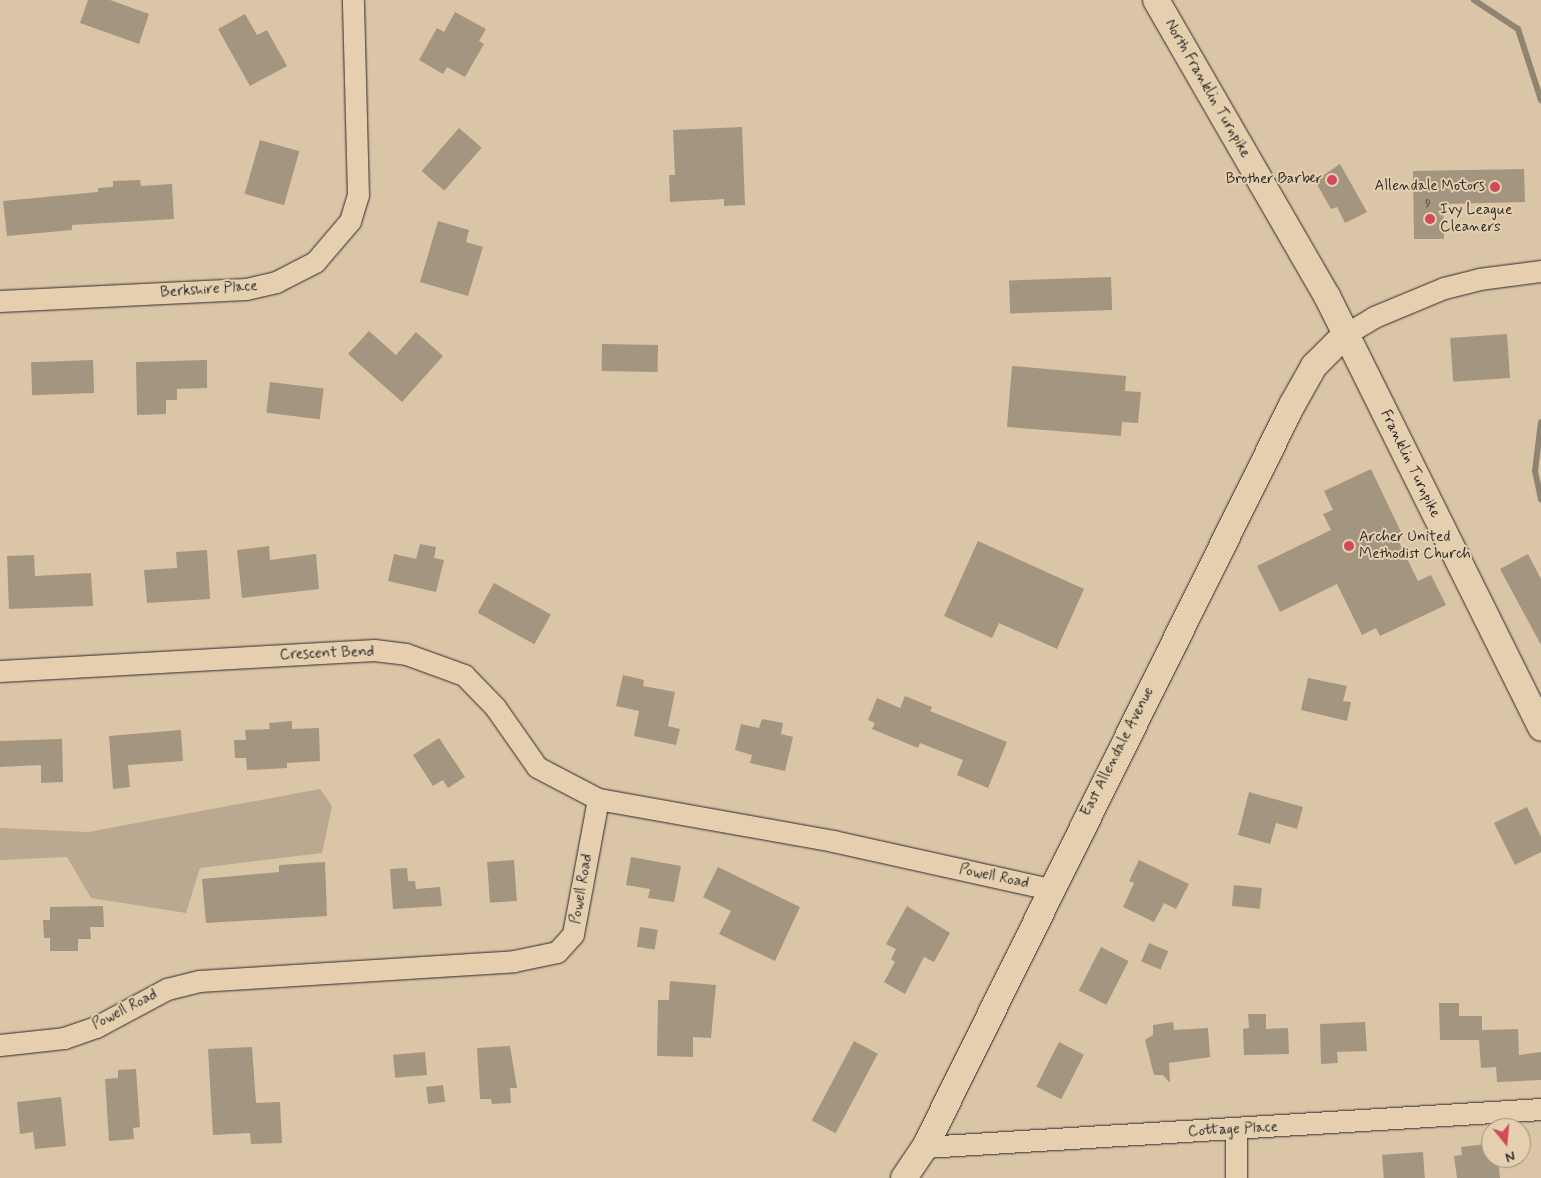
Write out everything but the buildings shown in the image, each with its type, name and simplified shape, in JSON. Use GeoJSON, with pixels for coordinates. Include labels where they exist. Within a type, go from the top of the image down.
{"type":"FeatureCollection","features":[{"type":"Feature","properties":{"kind":"main road","name":"North Franklin Turnpike"},"geometry":{"type":"LineString","coordinates":[[1156,0],[1346,334]]}},
{"type":"Feature","properties":{"kind":"main road","name":"Franklin Turnpike"},"geometry":{"type":"LineString","coordinates":[[1346,334],[1538,716]]}},
{"type":"Feature","properties":{"kind":"main road","name":"East Allendale Avenue"},"geometry":{"type":"LineString","coordinates":[[904,1178],[925,1147],[1050,888],[1292,405],[1314,366],[1346,334]]}},
{"type":"Feature","properties":{"kind":"street","name":"Berkshire Place"},"geometry":{"type":"LineString","coordinates":[[0,301],[246,289],[276,282],[315,262],[350,221],[358,195],[353,0]]}},
{"type":"Feature","properties":{"kind":"street"},"geometry":{"type":"LineString","coordinates":[[1346,334],[1374,317],[1444,288],[1479,279],[1541,271]]}},
{"type":"Feature","properties":{"kind":"street","name":"Crescent Bend"},"geometry":{"type":"LineString","coordinates":[[0,671],[374,650],[406,654],[464,675],[494,707],[538,767],[598,799]]}},
{"type":"Feature","properties":{"kind":"street","name":"Powell Road"},"geometry":{"type":"LineString","coordinates":[[0,1045],[64,1038],[96,1027],[167,989],[198,981],[514,961],[557,952],[573,934],[598,799],[834,841],[1050,888]]}},
{"type":"Feature","properties":{"kind":"street","name":"Cottage Place"},"geometry":{"type":"LineString","coordinates":[[925,1147],[1236,1130],[1541,1109]]}},
{"type":"Feature","properties":{"kind":"street"},"geometry":{"type":"LineString","coordinates":[[1236,1130],[1236,1178]]}},
{"type":"Feature","properties":{"kind":"shaded area"},"geometry":{"type":"Polygon","coordinates":[[[320,789],[332,806],[322,853],[200,868],[186,913],[91,898],[67,857],[0,860],[0,828],[88,832],[320,789]]]}},
{"type":"Feature","properties":{"kind":"waterway"},"geometry":{"type":"LineString","coordinates":[[1474,0],[1518,29],[1541,100]]}},
{"type":"Feature","properties":{"kind":"waterway"},"geometry":{"type":"LineString","coordinates":[[1541,422],[1535,471],[1541,499]]}},
{"type":"Feature","properties":{"kind":"place","name":"Brother Barber"},"geometry":{"type":"Point","coordinates":[1332,180]}},
{"type":"Feature","properties":{"kind":"place","name":"Allendale Motors"},"geometry":{"type":"Point","coordinates":[1495,187]}},
{"type":"Feature","properties":{"kind":"place","name":"Ivy League Cleaners"},"geometry":{"type":"Point","coordinates":[1430,219]}},
{"type":"Feature","properties":{"kind":"place","name":"Archer United Methodist Church"},"geometry":{"type":"Point","coordinates":[1349,546]}}]}
